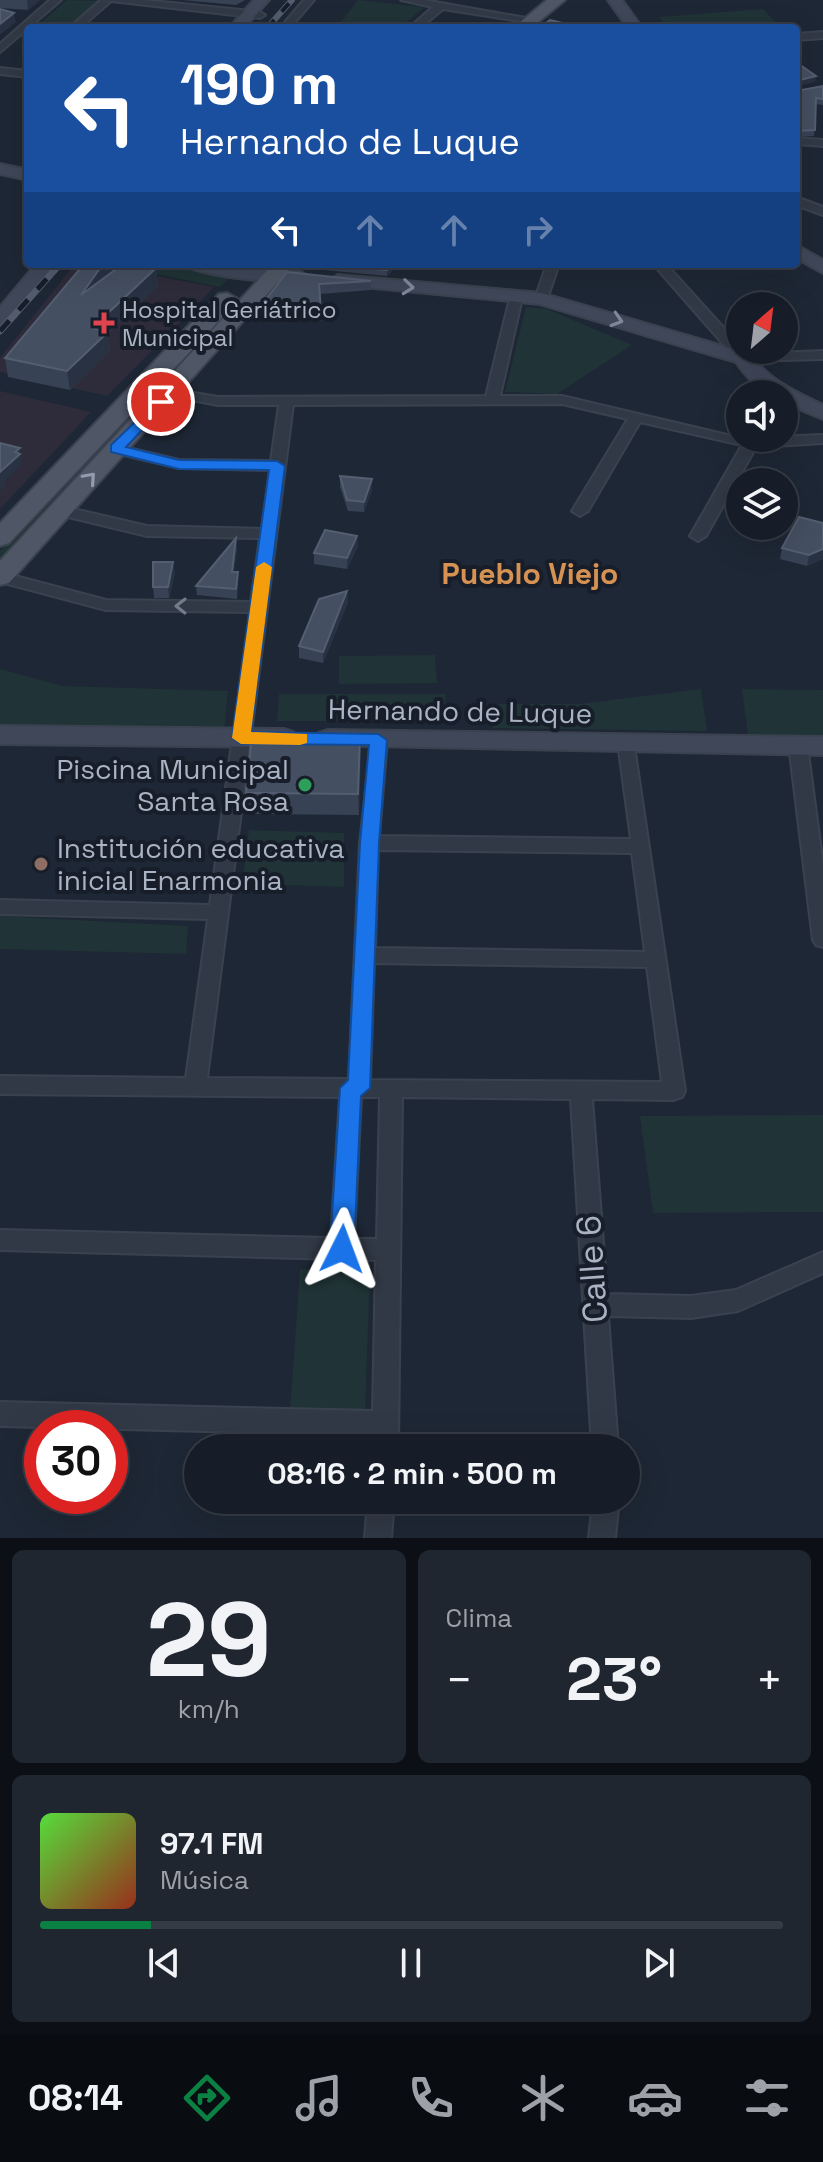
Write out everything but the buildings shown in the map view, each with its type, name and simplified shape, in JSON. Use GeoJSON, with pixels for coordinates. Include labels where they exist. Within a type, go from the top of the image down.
{"type":"FeatureCollection","features":[{"type":"Feature","properties":{"kind":"main road"},"geometry":{"type":"LineString","coordinates":[[521,21],[531,0]]}},
{"type":"Feature","properties":{"kind":"main road"},"geometry":{"type":"LineString","coordinates":[[521,21],[557,0]]}},
{"type":"Feature","properties":{"kind":"main road"},"geometry":{"type":"LineString","coordinates":[[0,538],[179,349],[267,269]]}},
{"type":"Feature","properties":{"kind":"main road"},"geometry":{"type":"LineString","coordinates":[[0,577],[204,354],[267,269]]}},
{"type":"Feature","properties":{"kind":"main road"},"geometry":{"type":"LineString","coordinates":[[179,349],[204,354]]}},
{"type":"Feature","properties":{"kind":"street"},"geometry":{"type":"LineString","coordinates":[[29,24],[56,0]]}},
{"type":"Feature","properties":{"kind":"street"},"geometry":{"type":"LineString","coordinates":[[79,24],[107,0]]}},
{"type":"Feature","properties":{"kind":"street"},"geometry":{"type":"LineString","coordinates":[[115,0],[255,14],[274,0]]}},
{"type":"Feature","properties":{"kind":"street"},"geometry":{"type":"LineString","coordinates":[[288,24],[309,0]]}},
{"type":"Feature","properties":{"kind":"street"},"geometry":{"type":"LineString","coordinates":[[406,0],[521,21]]}},
{"type":"Feature","properties":{"kind":"street"},"geometry":{"type":"LineString","coordinates":[[615,0],[632,24]]}},
{"type":"Feature","properties":{"kind":"street"},"geometry":{"type":"LineString","coordinates":[[419,24],[440,6]]}},
{"type":"Feature","properties":{"kind":"street"},"geometry":{"type":"LineString","coordinates":[[24,16],[37,17]]}},
{"type":"Feature","properties":{"kind":"street"},"geometry":{"type":"LineString","coordinates":[[0,49],[24,28]]}},
{"type":"Feature","properties":{"kind":"street"},"geometry":{"type":"LineString","coordinates":[[802,37],[823,35]]}},
{"type":"Feature","properties":{"kind":"street"},"geometry":{"type":"LineString","coordinates":[[802,37],[823,50]]}},
{"type":"Feature","properties":{"kind":"street"},"geometry":{"type":"LineString","coordinates":[[0,71],[24,71]]}},
{"type":"Feature","properties":{"kind":"street"},"geometry":{"type":"LineString","coordinates":[[800,139],[823,143]]}},
{"type":"Feature","properties":{"kind":"street"},"geometry":{"type":"LineString","coordinates":[[0,162],[24,167]]}},
{"type":"Feature","properties":{"kind":"street"},"geometry":{"type":"LineString","coordinates":[[0,169],[24,174]]}},
{"type":"Feature","properties":{"kind":"street"},"geometry":{"type":"LineString","coordinates":[[800,202],[823,211]]}},
{"type":"Feature","properties":{"kind":"street"},"geometry":{"type":"LineString","coordinates":[[800,253],[823,268]]}},
{"type":"Feature","properties":{"kind":"street"},"geometry":{"type":"LineString","coordinates":[[1,312],[27,268]]}},
{"type":"Feature","properties":{"kind":"street"},"geometry":{"type":"LineString","coordinates":[[1,312],[42,268]]}},
{"type":"Feature","properties":{"kind":"street"},"geometry":{"type":"LineString","coordinates":[[541,299],[552,268]]}},
{"type":"Feature","properties":{"kind":"street"},"geometry":{"type":"LineString","coordinates":[[663,268],[726,339]]}},
{"type":"Feature","properties":{"kind":"street"},"geometry":{"type":"LineString","coordinates":[[267,269],[541,299],[726,353]]}},
{"type":"Feature","properties":{"kind":"street"},"geometry":{"type":"LineString","coordinates":[[492,399],[516,298]]}},
{"type":"Feature","properties":{"kind":"street"},"geometry":{"type":"LineString","coordinates":[[798,356],[823,355]]}},
{"type":"Feature","properties":{"kind":"street"},"geometry":{"type":"LineString","coordinates":[[747,364],[764,380]]}},
{"type":"Feature","properties":{"kind":"street"},"geometry":{"type":"LineString","coordinates":[[145,387],[218,401],[562,400],[726,437]]}},
{"type":"Feature","properties":{"kind":"street"},"geometry":{"type":"LineString","coordinates":[[798,401],[823,413]]}},
{"type":"Feature","properties":{"kind":"street"},"geometry":{"type":"LineString","coordinates":[[195,1087],[286,403]]}},
{"type":"Feature","properties":{"kind":"street"},"geometry":{"type":"LineString","coordinates":[[580,511],[636,417]]}},
{"type":"Feature","properties":{"kind":"street"},"geometry":{"type":"LineString","coordinates":[[798,440],[823,439]]}},
{"type":"Feature","properties":{"kind":"street"},"geometry":{"type":"LineString","coordinates":[[116,449],[179,464],[277,466]]}},
{"type":"Feature","properties":{"kind":"street"},"geometry":{"type":"LineString","coordinates":[[698,536],[746,452]]}},
{"type":"Feature","properties":{"kind":"street"},"geometry":{"type":"LineString","coordinates":[[61,511],[147,531],[268,534]]}},
{"type":"Feature","properties":{"kind":"street"},"geometry":{"type":"LineString","coordinates":[[0,577],[106,605],[259,607]]}},
{"type":"Feature","properties":{"kind":"street","name":"Hernando de Luque"},"geometry":{"type":"LineString","coordinates":[[0,735],[810,746]]}},
{"type":"Feature","properties":{"kind":"street"},"geometry":{"type":"LineString","coordinates":[[342,1249],[378,740]]}},
{"type":"Feature","properties":{"kind":"street"},"geometry":{"type":"LineString","coordinates":[[0,1085],[674,1091],[627,743]]}},
{"type":"Feature","properties":{"kind":"street"},"geometry":{"type":"LineString","coordinates":[[810,746],[823,940]]}},
{"type":"Feature","properties":{"kind":"street"},"geometry":{"type":"LineString","coordinates":[[369,843],[641,846]]}},
{"type":"Feature","properties":{"kind":"street"},"geometry":{"type":"LineString","coordinates":[[0,907],[218,912]]}},
{"type":"Feature","properties":{"kind":"street"},"geometry":{"type":"LineString","coordinates":[[365,955],[656,960]]}},
{"type":"Feature","properties":{"kind":"street"},"geometry":{"type":"LineString","coordinates":[[386,1434],[391,1088]]}},
{"type":"Feature","properties":{"kind":"street","name":"Calle 6"},"geometry":{"type":"LineString","coordinates":[[581,1090],[604,1434]]}},
{"type":"Feature","properties":{"kind":"street"},"geometry":{"type":"LineString","coordinates":[[0,1240],[389,1250]]}},
{"type":"Feature","properties":{"kind":"street"},"geometry":{"type":"LineString","coordinates":[[594,1305],[691,1307],[738,1300],[823,1262]]}},
{"type":"Feature","properties":{"kind":"street"},"geometry":{"type":"LineString","coordinates":[[0,1414],[368,1434]]}},
{"type":"Feature","properties":{"kind":"street"},"geometry":{"type":"LineString","coordinates":[[378,1538],[380,1514]]}},
{"type":"Feature","properties":{"kind":"street"},"geometry":{"type":"LineString","coordinates":[[602,1538],[605,1514]]}},
{"type":"Feature","properties":{"kind":"shaded area","name":"Hospital Geriátrico Municipal"},"geometry":{"type":"Polygon","coordinates":[[[72,268],[114,268],[214,287],[107,396],[0,372],[0,358],[72,268]]]}},
{"type":"Feature","properties":{"kind":"shaded area"},"geometry":{"type":"Polygon","coordinates":[[[0,391],[91,412],[0,509],[0,391]]]}},
{"type":"Feature","properties":{"kind":"green space"},"geometry":{"type":"Polygon","coordinates":[[[67,0],[99,1],[73,24],[40,24],[67,0]]]}},
{"type":"Feature","properties":{"kind":"green space"},"geometry":{"type":"Polygon","coordinates":[[[358,0],[425,7],[404,24],[341,22],[358,0]]]}},
{"type":"Feature","properties":{"kind":"green space"},"geometry":{"type":"Polygon","coordinates":[[[763,9],[777,24],[665,24],[659,17],[763,9]]]}},
{"type":"Feature","properties":{"kind":"green space"},"geometry":{"type":"Polygon","coordinates":[[[152,268],[197,268],[232,275],[220,287],[147,272],[152,268]]]}},
{"type":"Feature","properties":{"kind":"green space"},"geometry":{"type":"Polygon","coordinates":[[[526,307],[547,309],[632,345],[557,394],[505,392],[526,307]]]}},
{"type":"Feature","properties":{"kind":"green space"},"geometry":{"type":"Polygon","coordinates":[[[141,401],[147,403],[0,561],[0,551],[141,401]]]}},
{"type":"Feature","properties":{"kind":"green space"},"geometry":{"type":"Polygon","coordinates":[[[435,655],[437,683],[339,684],[339,656],[435,655]]]}},
{"type":"Feature","properties":{"kind":"green space"},"geometry":{"type":"Polygon","coordinates":[[[0,669],[63,686],[228,691],[224,732],[0,730],[0,669]]]}},
{"type":"Feature","properties":{"kind":"green space"},"geometry":{"type":"Polygon","coordinates":[[[701,689],[707,731],[493,728],[492,704],[579,704],[701,689]]]}},
{"type":"Feature","properties":{"kind":"green space"},"geometry":{"type":"Polygon","coordinates":[[[742,689],[823,690],[823,737],[748,735],[742,689]]]}},
{"type":"Feature","properties":{"kind":"green space"},"geometry":{"type":"Polygon","coordinates":[[[279,694],[445,694],[446,721],[277,721],[279,694]]]}},
{"type":"Feature","properties":{"kind":"green space"},"geometry":{"type":"Polygon","coordinates":[[[249,830],[344,833],[344,887],[242,884],[249,830]]]}},
{"type":"Feature","properties":{"kind":"green space"},"geometry":{"type":"Polygon","coordinates":[[[0,916],[188,926],[186,954],[0,949],[0,916]]]}},
{"type":"Feature","properties":{"kind":"green space"},"geometry":{"type":"Polygon","coordinates":[[[823,1115],[823,1212],[653,1213],[640,1116],[823,1115]]]}},
{"type":"Feature","properties":{"kind":"green space"},"geometry":{"type":"Polygon","coordinates":[[[300,1269],[370,1271],[365,1412],[290,1411],[300,1269]]]}},
{"type":"Feature","properties":{"kind":"railway"},"geometry":{"type":"LineString","coordinates":[[271,24],[292,0]]}},
{"type":"Feature","properties":{"kind":"railway"},"geometry":{"type":"LineString","coordinates":[[0,331],[56,268]]}},
{"type":"Feature","properties":{"kind":"slow traffic"},"geometry":{"type":"LineString","coordinates":[[264,567],[241,738],[300,739]]}},
{"type":"Feature","properties":{"kind":"place","name":"Hospital Geriátrico Municipal"},"geometry":{"type":"Point","coordinates":[104,323]}},
{"type":"Feature","properties":{"kind":"place","name":"Piscina Municipal Santa Rosa"},"geometry":{"type":"Point","coordinates":[305,785]}},
{"type":"Feature","properties":{"kind":"place","name":"Institución educativa inicial Enarmonia"},"geometry":{"type":"Point","coordinates":[41,864]}},
{"type":"Feature","properties":{"kind":"district","name":"Pueblo Viejo"},"geometry":{"type":"Point","coordinates":[530,573]}},
{"type":"Feature","properties":{"kind":"route"},"geometry":{"type":"LineString","coordinates":[[161,402],[116,449],[179,464],[277,466],[241,738],[378,740],[369,843],[359,1088],[351,1088],[342,1249]]}}]}
